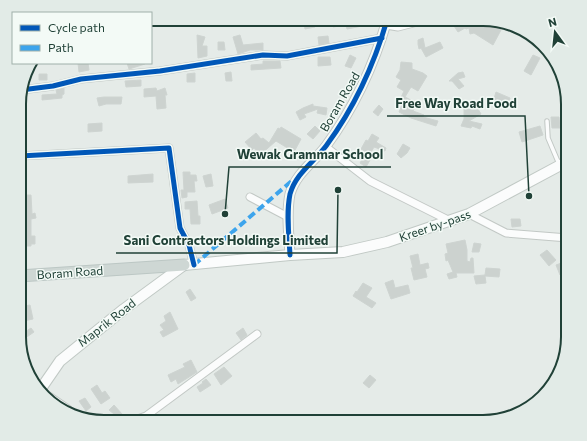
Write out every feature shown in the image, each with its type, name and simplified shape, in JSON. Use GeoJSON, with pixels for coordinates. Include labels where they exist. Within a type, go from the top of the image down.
{"type":"FeatureCollection","features":[{"type":"Feature","properties":{"kind":"main road","name":"Kreer by-pass"},"geometry":{"type":"LineString","coordinates":[[290,255],[343,252],[387,242],[450,221],[470,214],[561,165]]}},
{"type":"Feature","properties":{"kind":"main road","name":"Boram Road"},"geometry":{"type":"LineString","coordinates":[[26,276],[189,265],[290,255]]}},
{"type":"Feature","properties":{"kind":"main road","name":"Maprik Road"},"geometry":{"type":"LineString","coordinates":[[43,385],[60,361],[124,309],[189,265]]}},
{"type":"Feature","properties":{"kind":"street","name":"Boram Road"},"geometry":{"type":"LineString","coordinates":[[290,255],[288,217],[290,194],[298,176],[326,147],[366,79],[386,26]]}},
{"type":"Feature","properties":{"kind":"street"},"geometry":{"type":"LineString","coordinates":[[28,89],[53,86],[81,79],[160,71],[263,55],[287,56],[382,38]]}},
{"type":"Feature","properties":{"kind":"street"},"geometry":{"type":"LineString","coordinates":[[326,147],[370,181],[450,221]]}},
{"type":"Feature","properties":{"kind":"street"},"geometry":{"type":"LineString","coordinates":[[26,156],[169,148],[180,228],[189,245],[189,265]]}},
{"type":"Feature","properties":{"kind":"street"},"geometry":{"type":"LineString","coordinates":[[250,197],[288,217]]}},
{"type":"Feature","properties":{"kind":"street"},"geometry":{"type":"LineString","coordinates":[[470,214],[506,234],[561,238]]}},
{"type":"Feature","properties":{"kind":"street"},"geometry":{"type":"LineString","coordinates":[[147,415],[257,334]]}},
{"type":"Feature","properties":{"kind":"lane"},"geometry":{"type":"LineString","coordinates":[[547,121],[548,138],[561,158]]}},
{"type":"Feature","properties":{"kind":"building"},"geometry":{"type":"Polygon","coordinates":[[[304,26],[315,27],[305,29],[304,26]]]}},
{"type":"Feature","properties":{"kind":"building"},"geometry":{"type":"Polygon","coordinates":[[[346,26],[362,26],[347,29],[346,26]]]}},
{"type":"Feature","properties":{"kind":"building"},"geometry":{"type":"Polygon","coordinates":[[[454,26],[488,26],[501,30],[493,45],[474,33],[470,34],[469,28],[465,28],[458,32],[454,26]]]}},
{"type":"Feature","properties":{"kind":"building"},"geometry":{"type":"Polygon","coordinates":[[[197,35],[205,37],[202,46],[207,46],[207,56],[198,58],[197,35]]]}},
{"type":"Feature","properties":{"kind":"building"},"geometry":{"type":"Polygon","coordinates":[[[240,35],[243,45],[263,43],[263,50],[250,50],[238,54],[233,37],[240,35]]]}},
{"type":"Feature","properties":{"kind":"building"},"geometry":{"type":"Polygon","coordinates":[[[328,36],[329,43],[319,45],[318,37],[328,36]]]}},
{"type":"Feature","properties":{"kind":"building"},"geometry":{"type":"Polygon","coordinates":[[[423,38],[425,48],[440,42],[443,48],[426,57],[421,48],[419,49],[418,44],[418,40],[423,38]]]}},
{"type":"Feature","properties":{"kind":"building"},"geometry":{"type":"Polygon","coordinates":[[[218,42],[224,42],[225,50],[218,50],[218,42]]]}},
{"type":"Feature","properties":{"kind":"building"},"geometry":{"type":"Polygon","coordinates":[[[350,55],[356,58],[351,68],[345,66],[350,55]]]}},
{"type":"Feature","properties":{"kind":"building"},"geometry":{"type":"Polygon","coordinates":[[[533,55],[540,58],[531,75],[524,71],[533,55]]]}},
{"type":"Feature","properties":{"kind":"building"},"geometry":{"type":"Polygon","coordinates":[[[318,57],[330,57],[331,65],[318,66],[318,57]]]}},
{"type":"Feature","properties":{"kind":"building"},"geometry":{"type":"Polygon","coordinates":[[[263,61],[280,61],[281,68],[251,70],[251,65],[263,64],[263,61]]]}},
{"type":"Feature","properties":{"kind":"building"},"geometry":{"type":"Polygon","coordinates":[[[401,62],[412,63],[412,69],[427,76],[418,91],[411,87],[405,97],[411,100],[409,104],[415,107],[413,111],[424,115],[423,117],[438,121],[436,126],[411,118],[399,112],[402,105],[399,102],[404,91],[397,87],[401,80],[396,77],[400,70],[401,62]]]}},
{"type":"Feature","properties":{"kind":"building"},"geometry":{"type":"Polygon","coordinates":[[[78,64],[88,64],[89,70],[79,72],[78,64]]]}},
{"type":"Feature","properties":{"kind":"building"},"geometry":{"type":"Polygon","coordinates":[[[127,64],[145,64],[129,69],[127,64]]]}},
{"type":"Feature","properties":{"kind":"building"},"geometry":{"type":"Polygon","coordinates":[[[231,72],[232,81],[226,81],[225,73],[231,72]]]}},
{"type":"Feature","properties":{"kind":"building"},"geometry":{"type":"Polygon","coordinates":[[[463,72],[465,77],[458,79],[464,86],[459,89],[452,81],[449,81],[458,73],[463,72]]]}},
{"type":"Feature","properties":{"kind":"building"},"geometry":{"type":"Polygon","coordinates":[[[195,73],[195,82],[187,82],[187,74],[195,73]]]}},
{"type":"Feature","properties":{"kind":"building"},"geometry":{"type":"Polygon","coordinates":[[[39,74],[47,74],[47,80],[39,80],[39,74]]]}},
{"type":"Feature","properties":{"kind":"building"},"geometry":{"type":"Polygon","coordinates":[[[141,80],[141,86],[126,87],[125,81],[141,80]]]}},
{"type":"Feature","properties":{"kind":"building"},"geometry":{"type":"Polygon","coordinates":[[[64,88],[62,98],[42,100],[42,95],[57,94],[56,90],[64,88]]]}},
{"type":"Feature","properties":{"kind":"building"},"geometry":{"type":"Polygon","coordinates":[[[156,88],[157,91],[165,88],[167,95],[165,95],[166,108],[157,109],[156,96],[144,97],[144,89],[156,88]]]}},
{"type":"Feature","properties":{"kind":"building"},"geometry":{"type":"Polygon","coordinates":[[[496,92],[510,98],[508,105],[493,102],[496,92]]]}},
{"type":"Feature","properties":{"kind":"building"},"geometry":{"type":"Polygon","coordinates":[[[122,97],[121,104],[106,104],[99,106],[97,98],[122,97]]]}},
{"type":"Feature","properties":{"kind":"building"},"geometry":{"type":"Polygon","coordinates":[[[313,104],[313,106],[327,108],[326,115],[317,113],[318,109],[304,114],[306,117],[300,120],[296,112],[313,104]]]}},
{"type":"Feature","properties":{"kind":"building"},"geometry":{"type":"Polygon","coordinates":[[[379,105],[383,109],[378,116],[373,112],[379,105]]]}},
{"type":"Feature","properties":{"kind":"building"},"geometry":{"type":"Polygon","coordinates":[[[464,109],[478,109],[481,114],[469,121],[482,124],[480,129],[472,126],[471,128],[461,126],[464,119],[464,109]]]}},
{"type":"Feature","properties":{"kind":"building"},"geometry":{"type":"Polygon","coordinates":[[[551,117],[559,117],[560,128],[552,128],[551,117]]]}},
{"type":"Feature","properties":{"kind":"building"},"geometry":{"type":"Polygon","coordinates":[[[102,123],[102,131],[88,132],[88,124],[102,123]]]}},
{"type":"Feature","properties":{"kind":"building"},"geometry":{"type":"Polygon","coordinates":[[[315,126],[320,131],[313,139],[307,134],[315,126]]]}},
{"type":"Feature","properties":{"kind":"building"},"geometry":{"type":"Polygon","coordinates":[[[540,126],[543,135],[522,142],[519,132],[540,126]]]}},
{"type":"Feature","properties":{"kind":"building"},"geometry":{"type":"Polygon","coordinates":[[[281,127],[301,139],[294,152],[276,141],[260,155],[254,148],[252,150],[245,142],[256,133],[261,139],[263,138],[269,143],[278,128],[280,129],[281,127]]]}},
{"type":"Feature","properties":{"kind":"building"},"geometry":{"type":"Polygon","coordinates":[[[372,134],[379,138],[376,142],[386,148],[385,151],[374,147],[370,154],[361,149],[366,140],[368,141],[372,134]]]}},
{"type":"Feature","properties":{"kind":"building"},"geometry":{"type":"Polygon","coordinates":[[[403,144],[410,148],[401,158],[397,154],[403,144]]]}},
{"type":"Feature","properties":{"kind":"building"},"geometry":{"type":"Polygon","coordinates":[[[364,156],[370,160],[366,167],[360,163],[364,156]]]}},
{"type":"Feature","properties":{"kind":"building"},"geometry":{"type":"Polygon","coordinates":[[[183,172],[190,172],[190,175],[196,175],[197,181],[194,181],[195,192],[187,192],[187,197],[182,198],[181,190],[184,190],[183,172]]]}},
{"type":"Feature","properties":{"kind":"building"},"geometry":{"type":"Polygon","coordinates":[[[153,174],[153,182],[128,183],[128,176],[153,174]]]}},
{"type":"Feature","properties":{"kind":"building"},"geometry":{"type":"Polygon","coordinates":[[[211,174],[213,186],[206,187],[203,176],[211,174]]]}},
{"type":"Feature","properties":{"kind":"building"},"geometry":{"type":"Polygon","coordinates":[[[26,195],[31,195],[32,214],[35,213],[36,218],[31,219],[31,236],[35,236],[35,244],[31,244],[31,246],[26,246],[26,195]]]}},
{"type":"Feature","properties":{"kind":"building"},"geometry":{"type":"Polygon","coordinates":[[[225,199],[228,208],[212,214],[209,205],[225,199]]]}},
{"type":"Feature","properties":{"kind":"building"},"geometry":{"type":"Polygon","coordinates":[[[197,201],[200,224],[191,224],[190,209],[185,209],[185,202],[197,201]]]}},
{"type":"Feature","properties":{"kind":"building"},"geometry":{"type":"Polygon","coordinates":[[[511,219],[520,219],[521,226],[512,227],[511,219]]]}},
{"type":"Feature","properties":{"kind":"building"},"geometry":{"type":"Polygon","coordinates":[[[465,240],[467,261],[470,262],[471,258],[473,258],[474,273],[456,273],[457,277],[449,279],[447,274],[453,272],[448,260],[446,261],[445,254],[448,253],[446,244],[465,240]]]}},
{"type":"Feature","properties":{"kind":"building"},"geometry":{"type":"Polygon","coordinates":[[[474,243],[481,244],[479,252],[472,252],[474,243]]]}},
{"type":"Feature","properties":{"kind":"building"},"geometry":{"type":"Polygon","coordinates":[[[547,250],[556,260],[549,266],[540,255],[547,250]]]}},
{"type":"Feature","properties":{"kind":"building"},"geometry":{"type":"Polygon","coordinates":[[[418,254],[420,265],[428,263],[429,268],[425,269],[427,277],[414,280],[410,256],[418,254]]]}},
{"type":"Feature","properties":{"kind":"building"},"geometry":{"type":"Polygon","coordinates":[[[561,263],[561,275],[560,275],[556,265],[561,263]]]}},
{"type":"Feature","properties":{"kind":"building"},"geometry":{"type":"Polygon","coordinates":[[[486,268],[500,269],[499,277],[485,276],[486,283],[476,284],[474,276],[485,275],[486,268]]]}},
{"type":"Feature","properties":{"kind":"building"},"geometry":{"type":"Polygon","coordinates":[[[393,280],[395,288],[408,285],[410,293],[391,299],[385,283],[393,280]]]}},
{"type":"Feature","properties":{"kind":"building"},"geometry":{"type":"Polygon","coordinates":[[[363,283],[372,288],[366,297],[376,303],[372,308],[353,296],[363,283]]]}},
{"type":"Feature","properties":{"kind":"building"},"geometry":{"type":"Polygon","coordinates":[[[190,289],[196,298],[191,301],[186,292],[190,289]]]}},
{"type":"Feature","properties":{"kind":"building"},"geometry":{"type":"Polygon","coordinates":[[[30,305],[33,319],[26,320],[26,306],[30,305]]]}},
{"type":"Feature","properties":{"kind":"building"},"geometry":{"type":"Polygon","coordinates":[[[170,312],[178,329],[163,337],[160,332],[164,330],[160,325],[166,321],[164,316],[170,312]]]}},
{"type":"Feature","properties":{"kind":"building"},"geometry":{"type":"Polygon","coordinates":[[[31,328],[34,332],[26,338],[26,331],[31,328]]]}},
{"type":"Feature","properties":{"kind":"building"},"geometry":{"type":"Polygon","coordinates":[[[243,328],[247,335],[241,340],[236,333],[243,328]]]}},
{"type":"Feature","properties":{"kind":"building"},"geometry":{"type":"Polygon","coordinates":[[[191,360],[197,372],[178,384],[176,379],[171,382],[168,375],[185,367],[183,364],[191,360]]]}},
{"type":"Feature","properties":{"kind":"building"},"geometry":{"type":"Polygon","coordinates":[[[224,367],[232,376],[221,385],[214,374],[224,367]]]}},
{"type":"Feature","properties":{"kind":"building"},"geometry":{"type":"Polygon","coordinates":[[[370,375],[376,380],[369,388],[363,383],[370,375]]]}},
{"type":"Feature","properties":{"kind":"building"},"geometry":{"type":"Polygon","coordinates":[[[206,379],[211,385],[200,392],[197,387],[206,379]]]}},
{"type":"Feature","properties":{"kind":"building"},"geometry":{"type":"Polygon","coordinates":[[[97,385],[102,393],[105,391],[110,398],[101,404],[91,389],[97,385]]]}},
{"type":"Feature","properties":{"kind":"building"},"geometry":{"type":"Polygon","coordinates":[[[85,398],[91,407],[86,411],[79,401],[85,398]]]}},
{"type":"Feature","properties":{"kind":"building"},"geometry":{"type":"Polygon","coordinates":[[[114,405],[122,414],[113,415],[114,414],[109,410],[114,405]]]}},
{"type":"Feature","properties":{"kind":"marked path"},"geometry":{"type":"LineString","coordinates":[[194,265],[294,179]]}},
{"type":"Feature","properties":{"kind":"cycle path"},"geometry":{"type":"LineString","coordinates":[[290,255],[288,224],[290,194],[296,180],[326,146],[346,117],[369,70],[385,26]]}},
{"type":"Feature","properties":{"kind":"cycle path"},"geometry":{"type":"LineString","coordinates":[[28,89],[53,86],[81,79],[160,71],[263,55],[287,56],[382,38]]}},
{"type":"Feature","properties":{"kind":"cycle path"},"geometry":{"type":"LineString","coordinates":[[26,156],[169,148],[180,228],[189,245],[194,265]]}},
{"type":"Feature","properties":{"kind":"place","name":"Sani Contractors Holdings Limited"},"geometry":{"type":"Point","coordinates":[338,190]}},
{"type":"Feature","properties":{"kind":"place","name":"Free Way Road Food"},"geometry":{"type":"Point","coordinates":[529,196]}},
{"type":"Feature","properties":{"kind":"place","name":"Wewak Grammar School"},"geometry":{"type":"Point","coordinates":[225,214]}}]}
